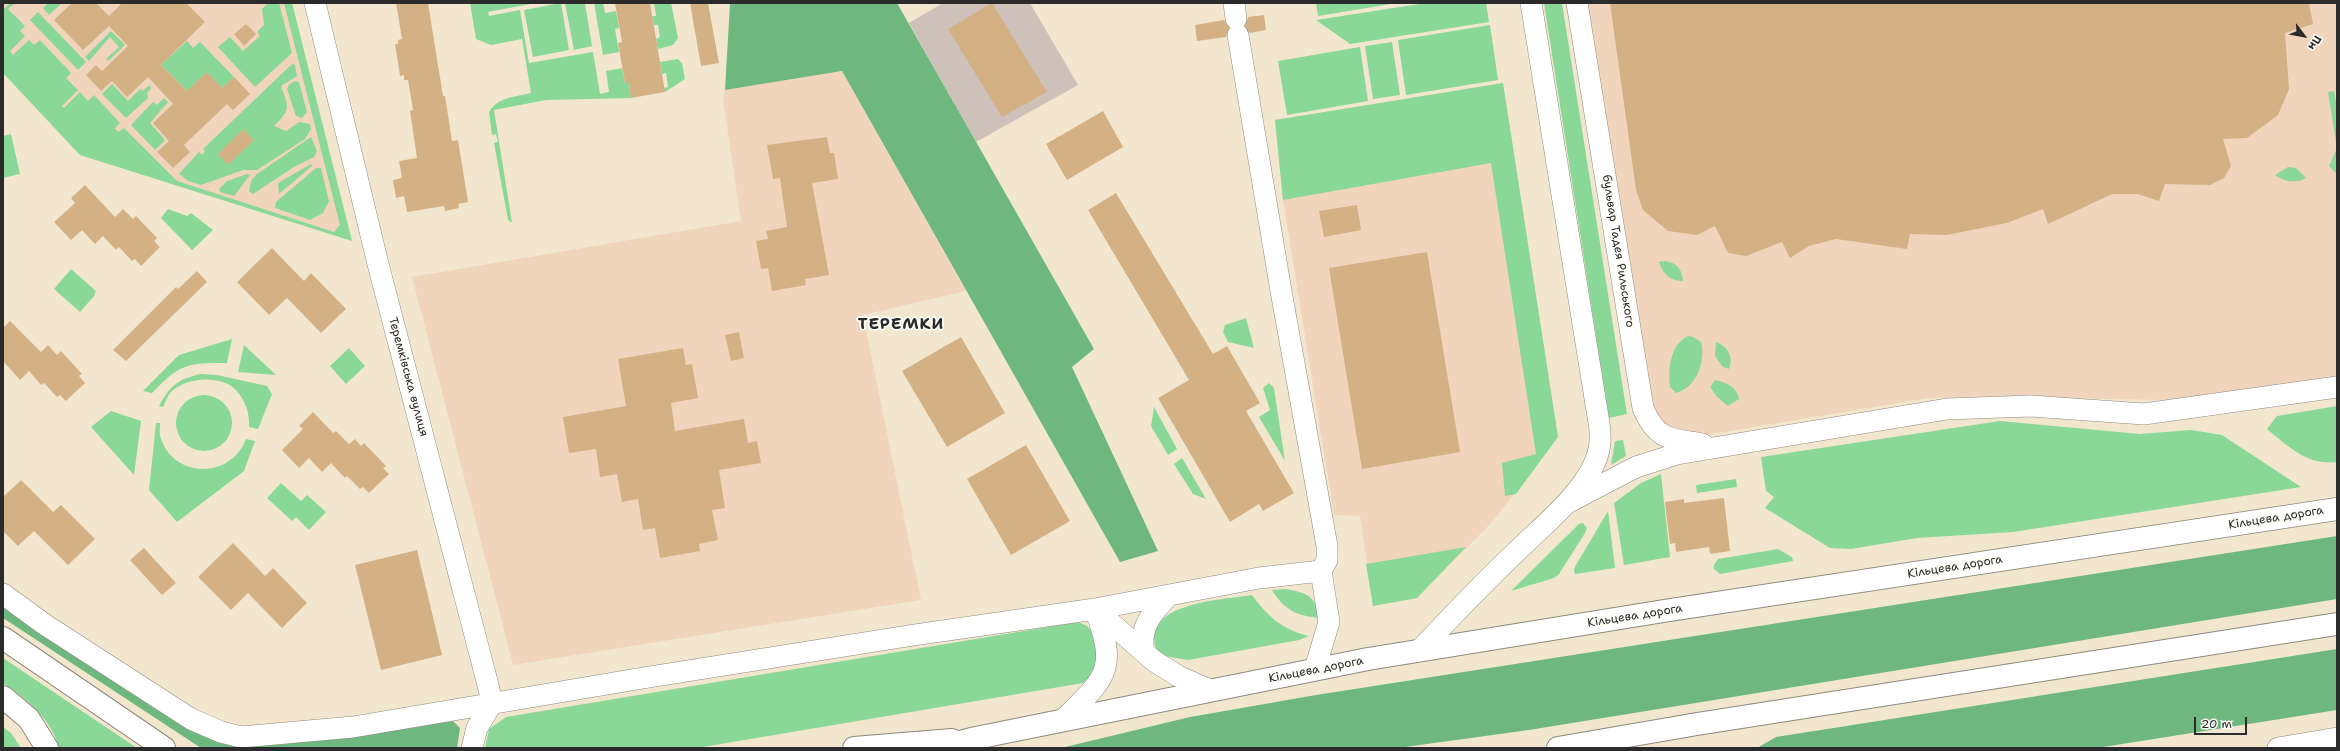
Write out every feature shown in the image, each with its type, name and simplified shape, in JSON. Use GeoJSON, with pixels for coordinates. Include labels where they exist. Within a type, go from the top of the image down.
{"type":"FeatureCollection","features":[{"type":"Feature","properties":{"kind":"highway","name":"Кільцева дорога"},"geometry":{"type":"LineString","coordinates":[[938,748],[971,739],[1210,690],[1315,669],[1419,651],[1670,610],[2337,509]]}},
{"type":"Feature","properties":{"kind":"highway"},"geometry":{"type":"LineString","coordinates":[[1558,748],[1697,724],[2337,624]]}},
{"type":"Feature","properties":{"kind":"highway"},"geometry":{"type":"LineString","coordinates":[[3,638],[164,748]]}},
{"type":"Feature","properties":{"kind":"highway"},"geometry":{"type":"LineString","coordinates":[[3,697],[29,718],[47,748]]}},
{"type":"Feature","properties":{"kind":"highway"},"geometry":{"type":"LineString","coordinates":[[854,748],[971,739]]}},
{"type":"Feature","properties":{"kind":"street","name":"Теремківська вулиця"},"geometry":{"type":"LineString","coordinates":[[316,3],[378,264],[437,485],[492,703]]}},
{"type":"Feature","properties":{"kind":"street"},"geometry":{"type":"LineString","coordinates":[[1419,651],[1468,599],[1567,503],[1595,463],[1601,439],[1531,3]]}},
{"type":"Feature","properties":{"kind":"street","name":"бульвар Тадея Рильського"},"geometry":{"type":"LineString","coordinates":[[1577,3],[1643,408],[1652,426],[1661,434],[1672,439],[1720,447]]}},
{"type":"Feature","properties":{"kind":"street"},"geometry":{"type":"LineString","coordinates":[[1236,19],[1281,291],[1327,546],[1327,560],[1320,571],[1329,622],[1315,669]]}},
{"type":"Feature","properties":{"kind":"street"},"geometry":{"type":"LineString","coordinates":[[1567,503],[1636,467],[1654,460],[1720,447],[1947,409],[2024,406],[2144,414],[2337,387]]}},
{"type":"Feature","properties":{"kind":"street"},"geometry":{"type":"LineString","coordinates":[[3,594],[44,624],[191,719],[221,732],[241,737],[353,727],[906,636],[1095,609],[1259,578],[1320,571]]}},
{"type":"Feature","properties":{"kind":"street"},"geometry":{"type":"LineString","coordinates":[[1144,652],[1141,640],[1144,627],[1152,613],[1168,596]]}},
{"type":"Feature","properties":{"kind":"street"},"geometry":{"type":"LineString","coordinates":[[1095,609],[1144,652],[1178,676],[1210,690]]}},
{"type":"Feature","properties":{"kind":"street"},"geometry":{"type":"LineString","coordinates":[[1063,720],[1099,681],[1108,658],[1106,639],[1095,609]]}},
{"type":"Feature","properties":{"kind":"street"},"geometry":{"type":"LineString","coordinates":[[472,748],[478,728],[492,703]]}},
{"type":"Feature","properties":{"kind":"street"},"geometry":{"type":"LineString","coordinates":[[2278,748],[2337,738]]}},
{"type":"Feature","properties":{"kind":"shaded area"},"geometry":{"type":"Polygon","coordinates":[[[3,3],[292,3],[352,241],[80,155],[3,73],[3,3]]]}},
{"type":"Feature","properties":{"kind":"shaded area"},"geometry":{"type":"Polygon","coordinates":[[[943,3],[1030,3],[1078,85],[976,142],[909,23],[943,3]]]}},
{"type":"Feature","properties":{"kind":"shaded area"},"geometry":{"type":"Polygon","coordinates":[[[1586,3],[2337,3],[2337,378],[2165,400],[1991,397],[1929,398],[1695,437],[1675,434],[1653,417],[1586,3]]]}},
{"type":"Feature","properties":{"kind":"shaded area"},"geometry":{"type":"Polygon","coordinates":[[[842,71],[966,291],[863,315],[921,600],[513,665],[412,277],[741,221],[723,100],[725,90],[842,71]]]}},
{"type":"Feature","properties":{"kind":"shaded area"},"geometry":{"type":"Polygon","coordinates":[[[1503,83],[1558,437],[1493,521],[1417,598],[1373,606],[1360,516],[1334,515],[1283,200],[1275,120],[1503,83]]]}},
{"type":"Feature","properties":{"kind":"green space"},"geometry":{"type":"Polygon","coordinates":[[[10,3],[15,3],[8,9],[25,26],[20,31],[25,36],[10,51],[13,55],[29,40],[34,45],[40,40],[71,73],[66,78],[78,90],[62,106],[64,108],[80,92],[88,101],[94,95],[120,123],[115,128],[118,132],[124,128],[177,181],[334,232],[340,225],[284,3],[292,3],[352,241],[80,155],[3,73],[3,10],[10,3]]]}},
{"type":"Feature","properties":{"kind":"green space"},"geometry":{"type":"Polygon","coordinates":[[[48,3],[62,3],[49,15],[43,8],[48,3]]]}},
{"type":"Feature","properties":{"kind":"green space"},"geometry":{"type":"Polygon","coordinates":[[[268,3],[279,3],[292,53],[255,87],[218,47],[230,37],[243,51],[260,36],[257,32],[264,25],[262,9],[268,3]]]}},
{"type":"Feature","properties":{"kind":"green space"},"geometry":{"type":"Polygon","coordinates":[[[470,3],[536,3],[488,12],[489,16],[520,10],[529,63],[593,52],[600,94],[609,92],[606,71],[622,68],[625,83],[629,83],[631,98],[546,100],[494,110],[512,223],[508,220],[494,143],[498,142],[496,134],[492,135],[489,112],[502,100],[531,93],[522,39],[491,45],[476,39],[470,3]]]}},
{"type":"Feature","properties":{"kind":"green space"},"geometry":{"type":"Polygon","coordinates":[[[561,3],[569,50],[533,57],[524,10],[561,3]]]}},
{"type":"Feature","properties":{"kind":"green space"},"geometry":{"type":"Polygon","coordinates":[[[565,3],[585,3],[592,46],[574,50],[565,3]]]}},
{"type":"Feature","properties":{"kind":"green space"},"geometry":{"type":"Polygon","coordinates":[[[594,3],[603,3],[605,13],[616,11],[619,28],[615,29],[619,52],[603,55],[594,3]]]}},
{"type":"Feature","properties":{"kind":"green space"},"geometry":{"type":"Polygon","coordinates":[[[654,3],[671,3],[678,38],[673,45],[658,49],[656,39],[660,37],[658,25],[654,25],[652,16],[656,16],[654,3]]]}},
{"type":"Feature","properties":{"kind":"green space"},"geometry":{"type":"Polygon","coordinates":[[[730,3],[897,3],[1094,349],[1072,367],[1158,551],[1120,562],[842,71],[725,90],[730,3]]]}},
{"type":"Feature","properties":{"kind":"green space"},"geometry":{"type":"Polygon","coordinates":[[[1316,3],[1397,3],[1318,16],[1316,3]]]}},
{"type":"Feature","properties":{"kind":"green space"},"geometry":{"type":"Polygon","coordinates":[[[1426,3],[1486,3],[1489,22],[1350,44],[1316,20],[1426,3]]]}},
{"type":"Feature","properties":{"kind":"green space"},"geometry":{"type":"Polygon","coordinates":[[[1544,3],[1562,3],[1627,414],[1609,418],[1544,3]]]}},
{"type":"Feature","properties":{"kind":"green space"},"geometry":{"type":"Polygon","coordinates":[[[38,12],[86,62],[78,70],[30,20],[38,12]]]}},
{"type":"Feature","properties":{"kind":"green space"},"geometry":{"type":"Polygon","coordinates":[[[1490,25],[1498,80],[1406,95],[1398,40],[1490,25]]]}},
{"type":"Feature","properties":{"kind":"green space"},"geometry":{"type":"Polygon","coordinates":[[[111,31],[125,45],[108,61],[106,59],[119,47],[110,37],[89,61],[85,57],[111,31]]]}},
{"type":"Feature","properties":{"kind":"green space"},"geometry":{"type":"Polygon","coordinates":[[[187,41],[193,48],[200,42],[234,77],[222,88],[207,72],[187,91],[161,65],[187,41]]]}},
{"type":"Feature","properties":{"kind":"green space"},"geometry":{"type":"Polygon","coordinates":[[[1392,42],[1400,95],[1373,99],[1365,46],[1392,42]]]}},
{"type":"Feature","properties":{"kind":"green space"},"geometry":{"type":"Polygon","coordinates":[[[1360,47],[1368,101],[1287,115],[1278,61],[1360,47]]]}},
{"type":"Feature","properties":{"kind":"green space"},"geometry":{"type":"Polygon","coordinates":[[[678,59],[682,63],[685,79],[665,92],[664,88],[668,87],[666,73],[662,74],[660,62],[678,59]]]}},
{"type":"Feature","properties":{"kind":"green space"},"geometry":{"type":"Polygon","coordinates":[[[292,64],[295,65],[297,76],[281,86],[286,99],[287,108],[286,112],[274,126],[286,131],[299,122],[310,124],[311,129],[305,139],[257,170],[243,170],[201,185],[188,181],[179,174],[199,152],[202,155],[205,152],[203,149],[292,64]]]}},
{"type":"Feature","properties":{"kind":"green space"},"geometry":{"type":"Polygon","coordinates":[[[295,81],[299,82],[307,112],[302,118],[296,116],[287,89],[289,85],[295,81]]]}},
{"type":"Feature","properties":{"kind":"green space"},"geometry":{"type":"Polygon","coordinates":[[[1503,83],[1558,437],[1516,494],[1505,496],[1502,463],[1536,454],[1491,163],[1283,200],[1275,120],[1503,83]]]}},
{"type":"Feature","properties":{"kind":"green space"},"geometry":{"type":"Polygon","coordinates":[[[112,84],[128,101],[140,89],[143,91],[149,85],[151,88],[147,93],[148,98],[126,118],[102,94],[112,84]]]}},
{"type":"Feature","properties":{"kind":"green space"},"geometry":{"type":"Polygon","coordinates":[[[2334,91],[2337,107],[2337,148],[2328,92],[2334,91]]]}},
{"type":"Feature","properties":{"kind":"green space"},"geometry":{"type":"Polygon","coordinates":[[[164,98],[168,102],[150,123],[165,140],[155,150],[131,125],[153,102],[157,105],[164,98]]]}},
{"type":"Feature","properties":{"kind":"green space"},"geometry":{"type":"Polygon","coordinates":[[[11,134],[20,174],[3,178],[3,136],[11,134]]]}},
{"type":"Feature","properties":{"kind":"green space"},"geometry":{"type":"Polygon","coordinates":[[[311,137],[317,151],[314,157],[294,167],[253,194],[249,191],[251,181],[257,174],[311,137]]]}},
{"type":"Feature","properties":{"kind":"green space"},"geometry":{"type":"Polygon","coordinates":[[[2337,148],[2337,173],[2336,173],[2329,166],[2337,148]]]}},
{"type":"Feature","properties":{"kind":"green space"},"geometry":{"type":"Polygon","coordinates":[[[311,164],[312,166],[279,194],[278,183],[311,164]]]}},
{"type":"Feature","properties":{"kind":"green space"},"geometry":{"type":"Polygon","coordinates":[[[2288,167],[2296,168],[2306,178],[2294,182],[2275,175],[2288,167]]]}},
{"type":"Feature","properties":{"kind":"green space"},"geometry":{"type":"Polygon","coordinates":[[[316,168],[321,168],[329,201],[323,213],[310,220],[275,208],[276,202],[316,168]]]}},
{"type":"Feature","properties":{"kind":"green space"},"geometry":{"type":"Polygon","coordinates":[[[247,174],[250,175],[234,196],[220,192],[219,189],[227,181],[247,174]]]}},
{"type":"Feature","properties":{"kind":"green space"},"geometry":{"type":"Polygon","coordinates":[[[168,209],[187,216],[191,213],[213,230],[192,250],[161,218],[168,209]]]}},
{"type":"Feature","properties":{"kind":"green space"},"geometry":{"type":"Polygon","coordinates":[[[1665,261],[1673,263],[1678,267],[1683,281],[1674,280],[1665,273],[1659,262],[1665,261]]]}},
{"type":"Feature","properties":{"kind":"green space"},"geometry":{"type":"Polygon","coordinates":[[[71,269],[96,291],[94,296],[80,312],[54,289],[71,269]]]}},
{"type":"Feature","properties":{"kind":"green space"},"geometry":{"type":"Polygon","coordinates":[[[1246,318],[1254,348],[1228,342],[1223,332],[1225,325],[1246,318]]]}},
{"type":"Feature","properties":{"kind":"green space"},"geometry":{"type":"Polygon","coordinates":[[[1688,336],[1701,342],[1701,365],[1694,379],[1689,385],[1676,393],[1670,387],[1670,365],[1677,345],[1688,336]]]}},
{"type":"Feature","properties":{"kind":"green space"},"geometry":{"type":"Polygon","coordinates":[[[232,339],[227,363],[202,364],[185,367],[170,376],[152,393],[143,391],[179,355],[232,339]]]}},
{"type":"Feature","properties":{"kind":"green space"},"geometry":{"type":"Polygon","coordinates":[[[1716,342],[1724,347],[1729,353],[1731,360],[1729,369],[1723,367],[1715,356],[1716,342]]]}},
{"type":"Feature","properties":{"kind":"green space"},"geometry":{"type":"Polygon","coordinates":[[[244,345],[276,375],[238,372],[244,345]]]}},
{"type":"Feature","properties":{"kind":"green space"},"geometry":{"type":"Polygon","coordinates":[[[349,348],[365,366],[346,384],[330,366],[349,348]]]}},
{"type":"Feature","properties":{"kind":"green space"},"geometry":{"type":"Polygon","coordinates":[[[200,374],[217,375],[267,386],[272,394],[258,429],[249,427],[248,412],[244,402],[236,390],[221,381],[203,380],[184,384],[170,393],[163,407],[159,406],[175,384],[200,374]]]}},
{"type":"Feature","properties":{"kind":"green space"},"geometry":{"type":"Polygon","coordinates":[[[1715,380],[1723,382],[1733,388],[1739,399],[1728,406],[1717,397],[1710,387],[1715,380]]]}},
{"type":"Feature","properties":{"kind":"green space"},"geometry":{"type":"Polygon","coordinates":[[[1269,383],[1274,388],[1285,461],[1259,417],[1270,410],[1263,388],[1269,383]]]}},
{"type":"Feature","properties":{"kind":"green space"},"geometry":{"type":"Polygon","coordinates":[[[198,395],[210,395],[220,399],[228,407],[232,417],[232,429],[228,439],[220,447],[210,451],[198,451],[188,447],[180,439],[176,429],[176,417],[180,407],[188,399],[198,395]]]}},
{"type":"Feature","properties":{"kind":"green space"},"geometry":{"type":"Polygon","coordinates":[[[2337,406],[2337,462],[2316,461],[2307,458],[2290,448],[2267,429],[2277,416],[2337,406]]]}},
{"type":"Feature","properties":{"kind":"green space"},"geometry":{"type":"Polygon","coordinates":[[[1154,407],[1177,449],[1168,455],[1151,426],[1154,407]]]}},
{"type":"Feature","properties":{"kind":"green space"},"geometry":{"type":"Polygon","coordinates":[[[111,411],[141,421],[134,475],[91,427],[111,411]]]}},
{"type":"Feature","properties":{"kind":"green space"},"geometry":{"type":"Polygon","coordinates":[[[2000,421],[2140,434],[2191,430],[2222,435],[2301,487],[2013,532],[1917,538],[1851,549],[1830,548],[1765,508],[1774,497],[1766,491],[1761,457],[2000,421]]]}},
{"type":"Feature","properties":{"kind":"green space"},"geometry":{"type":"Polygon","coordinates":[[[156,423],[160,423],[160,436],[167,451],[177,461],[189,467],[202,469],[215,467],[228,462],[238,453],[246,439],[255,441],[244,471],[177,522],[149,490],[156,423]]]}},
{"type":"Feature","properties":{"kind":"green space"},"geometry":{"type":"Polygon","coordinates":[[[1623,440],[1626,456],[1611,465],[1615,441],[1623,440]]]}},
{"type":"Feature","properties":{"kind":"green space"},"geometry":{"type":"Polygon","coordinates":[[[1182,458],[1206,499],[1193,494],[1174,464],[1182,458]]]}},
{"type":"Feature","properties":{"kind":"green space"},"geometry":{"type":"Polygon","coordinates":[[[1661,474],[1670,557],[1624,565],[1614,503],[1641,483],[1661,474]]]}},
{"type":"Feature","properties":{"kind":"green space"},"geometry":{"type":"Polygon","coordinates":[[[1736,479],[1737,487],[1697,493],[1696,485],[1736,479]]]}},
{"type":"Feature","properties":{"kind":"green space"},"geometry":{"type":"Polygon","coordinates":[[[281,483],[301,501],[307,495],[326,512],[309,530],[296,517],[292,521],[267,498],[281,483]]]}},
{"type":"Feature","properties":{"kind":"green space"},"geometry":{"type":"Polygon","coordinates":[[[1608,511],[1615,568],[1575,574],[1574,570],[1576,565],[1608,511]]]}},
{"type":"Feature","properties":{"kind":"green space"},"geometry":{"type":"Polygon","coordinates":[[[1583,523],[1587,528],[1585,533],[1559,574],[1554,578],[1511,591],[1579,524],[1583,523]]]}},
{"type":"Feature","properties":{"kind":"green space"},"geometry":{"type":"Polygon","coordinates":[[[2337,536],[2337,599],[1529,730],[1398,748],[1061,748],[1190,717],[1316,695],[2337,536]]]}},
{"type":"Feature","properties":{"kind":"green space"},"geometry":{"type":"Polygon","coordinates":[[[1466,547],[1417,598],[1373,606],[1366,564],[1466,547]]]}},
{"type":"Feature","properties":{"kind":"green space"},"geometry":{"type":"Polygon","coordinates":[[[1778,549],[1792,557],[1793,561],[1720,574],[1714,569],[1714,565],[1718,559],[1778,549]]]}},
{"type":"Feature","properties":{"kind":"green space"},"geometry":{"type":"Polygon","coordinates":[[[1286,589],[1305,594],[1313,600],[1320,618],[1304,616],[1292,611],[1281,603],[1272,590],[1286,589]]]}},
{"type":"Feature","properties":{"kind":"green space"},"geometry":{"type":"Polygon","coordinates":[[[1252,595],[1276,621],[1291,630],[1309,636],[1299,640],[1188,660],[1159,655],[1154,638],[1158,624],[1169,614],[1184,607],[1202,602],[1252,595]]]}},
{"type":"Feature","properties":{"kind":"green space"},"geometry":{"type":"Polygon","coordinates":[[[3,606],[217,738],[451,719],[460,728],[457,748],[201,748],[3,618],[3,606]]]}},
{"type":"Feature","properties":{"kind":"green space"},"geometry":{"type":"Polygon","coordinates":[[[1078,622],[1087,626],[1099,640],[1095,672],[1083,683],[697,748],[485,748],[489,729],[506,717],[1078,622]]]}},
{"type":"Feature","properties":{"kind":"green space"},"geometry":{"type":"Polygon","coordinates":[[[2337,649],[2337,710],[2097,748],[1757,748],[1776,737],[2337,649]]]}},
{"type":"Feature","properties":{"kind":"green space"},"geometry":{"type":"Polygon","coordinates":[[[3,658],[137,748],[59,748],[56,738],[45,720],[29,703],[3,683],[3,658]]]}},
{"type":"Feature","properties":{"kind":"green space"},"geometry":{"type":"Polygon","coordinates":[[[3,727],[11,733],[21,748],[3,748],[3,727]]]}},
{"type":"Feature","properties":{"kind":"building"},"geometry":{"type":"Polygon","coordinates":[[[72,3],[96,3],[109,16],[122,3],[186,3],[205,22],[161,65],[187,91],[207,72],[222,88],[234,77],[250,94],[233,110],[227,104],[184,145],[190,152],[173,168],[157,152],[169,141],[153,123],[173,104],[148,77],[127,97],[112,81],[101,91],[86,75],[96,65],[102,71],[128,46],[109,26],[83,50],[54,20],[72,3]]]}},
{"type":"Feature","properties":{"kind":"building"},"geometry":{"type":"Polygon","coordinates":[[[396,3],[428,3],[452,141],[458,140],[468,202],[458,204],[459,208],[445,211],[444,206],[407,212],[404,196],[396,198],[393,180],[402,178],[399,161],[417,158],[410,111],[413,110],[408,80],[404,80],[404,75],[400,76],[395,44],[398,44],[398,40],[402,39],[396,3]]]}},
{"type":"Feature","properties":{"kind":"building"},"geometry":{"type":"Polygon","coordinates":[[[615,3],[650,3],[665,92],[631,98],[629,83],[625,83],[618,43],[622,42],[615,3]]]}},
{"type":"Feature","properties":{"kind":"building"},"geometry":{"type":"Polygon","coordinates":[[[690,3],[708,3],[719,63],[701,66],[690,3]]]}},
{"type":"Feature","properties":{"kind":"building"},"geometry":{"type":"Polygon","coordinates":[[[992,3],[1047,92],[1002,117],[948,29],[992,3]]]}},
{"type":"Feature","properties":{"kind":"building"},"geometry":{"type":"Polygon","coordinates":[[[1610,3],[2309,3],[2313,24],[2285,33],[2289,89],[2278,115],[2247,138],[2223,139],[2231,166],[2224,178],[2210,185],[2165,184],[2159,201],[2138,194],[2112,194],[2048,224],[2043,209],[2007,223],[1947,235],[1910,234],[1907,249],[1836,239],[1809,246],[1790,258],[1782,242],[1746,256],[1728,253],[1715,226],[1697,235],[1668,231],[1643,210],[1636,190],[1610,3]]]}},
{"type":"Feature","properties":{"kind":"building"},"geometry":{"type":"Polygon","coordinates":[[[1264,15],[1266,30],[1250,33],[1245,26],[1248,17],[1264,15]]]}},
{"type":"Feature","properties":{"kind":"building"},"geometry":{"type":"Polygon","coordinates":[[[1224,20],[1229,28],[1226,37],[1197,41],[1195,25],[1224,20]]]}},
{"type":"Feature","properties":{"kind":"building"},"geometry":{"type":"Polygon","coordinates":[[[246,24],[256,34],[244,46],[234,34],[246,24]]]}},
{"type":"Feature","properties":{"kind":"building"},"geometry":{"type":"Polygon","coordinates":[[[1103,111],[1123,147],[1067,180],[1046,144],[1103,111]]]}},
{"type":"Feature","properties":{"kind":"building"},"geometry":{"type":"Polygon","coordinates":[[[243,129],[254,140],[228,165],[218,154],[243,129]]]}},
{"type":"Feature","properties":{"kind":"building"},"geometry":{"type":"Polygon","coordinates":[[[827,137],[830,153],[834,153],[838,179],[812,183],[829,275],[805,279],[806,285],[772,291],[768,268],[761,269],[756,241],[768,239],[766,231],[787,227],[780,178],[773,179],[767,145],[827,137]]]}},
{"type":"Feature","properties":{"kind":"building"},"geometry":{"type":"Polygon","coordinates":[[[85,185],[115,217],[123,209],[133,219],[136,216],[157,238],[154,241],[160,247],[141,266],[135,259],[132,261],[119,247],[116,250],[103,236],[95,244],[82,230],[71,240],[54,222],[75,203],[71,198],[85,185]]]}},
{"type":"Feature","properties":{"kind":"building"},"geometry":{"type":"Polygon","coordinates":[[[1116,193],[1213,354],[1227,346],[1260,403],[1246,411],[1294,493],[1263,511],[1259,504],[1230,522],[1158,398],[1189,380],[1088,210],[1116,193]]]}},
{"type":"Feature","properties":{"kind":"building"},"geometry":{"type":"Polygon","coordinates":[[[1357,205],[1361,230],[1324,237],[1319,211],[1357,205]]]}},
{"type":"Feature","properties":{"kind":"building"},"geometry":{"type":"Polygon","coordinates":[[[272,248],[304,281],[311,273],[346,309],[321,333],[287,298],[269,315],[237,282],[272,248]]]}},
{"type":"Feature","properties":{"kind":"building"},"geometry":{"type":"Polygon","coordinates":[[[1427,252],[1460,452],[1362,469],[1329,268],[1427,252]]]}},
{"type":"Feature","properties":{"kind":"building"},"geometry":{"type":"Polygon","coordinates":[[[197,271],[207,282],[126,361],[113,350],[176,287],[178,289],[197,271]]]}},
{"type":"Feature","properties":{"kind":"building"},"geometry":{"type":"Polygon","coordinates":[[[10,321],[41,352],[48,345],[57,355],[61,351],[82,374],[79,376],[85,383],[66,401],[60,395],[57,397],[44,383],[41,385],[29,371],[20,380],[3,361],[3,328],[10,321]]]}},
{"type":"Feature","properties":{"kind":"building"},"geometry":{"type":"Polygon","coordinates":[[[739,332],[744,358],[731,361],[725,335],[739,332]]]}},
{"type":"Feature","properties":{"kind":"building"},"geometry":{"type":"Polygon","coordinates":[[[961,337],[1005,413],[947,447],[902,371],[961,337]]]}},
{"type":"Feature","properties":{"kind":"building"},"geometry":{"type":"Polygon","coordinates":[[[683,348],[686,365],[692,364],[698,398],[671,403],[675,431],[744,419],[748,443],[757,441],[761,463],[719,470],[725,508],[712,510],[718,540],[699,544],[700,551],[660,558],[655,528],[643,530],[638,499],[622,502],[617,474],[600,477],[596,449],[569,453],[563,417],[626,406],[618,359],[683,348]]]}},
{"type":"Feature","properties":{"kind":"building"},"geometry":{"type":"Polygon","coordinates":[[[313,412],[333,433],[336,431],[349,444],[355,439],[361,446],[364,443],[386,466],[383,468],[389,474],[369,493],[363,487],[360,489],[347,476],[345,478],[331,463],[322,472],[309,458],[299,468],[282,450],[303,429],[299,426],[313,412]]]}},
{"type":"Feature","properties":{"kind":"building"},"geometry":{"type":"Polygon","coordinates":[[[1026,445],[1070,521],[1011,555],[967,479],[1026,445]]]}},
{"type":"Feature","properties":{"kind":"building"},"geometry":{"type":"Polygon","coordinates":[[[21,480],[53,512],[61,505],[95,539],[68,565],[34,531],[18,546],[3,531],[3,497],[21,480]]]}},
{"type":"Feature","properties":{"kind":"building"},"geometry":{"type":"Polygon","coordinates":[[[1724,498],[1730,551],[1710,554],[1709,547],[1676,552],[1675,543],[1670,544],[1665,502],[1684,499],[1684,503],[1724,498]]]}},
{"type":"Feature","properties":{"kind":"building"},"geometry":{"type":"Polygon","coordinates":[[[233,543],[265,576],[273,568],[307,603],[282,628],[248,593],[231,610],[198,577],[233,543]]]}},
{"type":"Feature","properties":{"kind":"building"},"geometry":{"type":"Polygon","coordinates":[[[144,548],[176,583],[162,595],[130,560],[144,548]]]}},
{"type":"Feature","properties":{"kind":"building"},"geometry":{"type":"Polygon","coordinates":[[[417,550],[442,655],[381,670],[355,565],[417,550]]]}},
{"type":"Feature","properties":{"kind":"district","name":"ТЕРЕМКИ"},"geometry":{"type":"Point","coordinates":[901,325]}}]}
